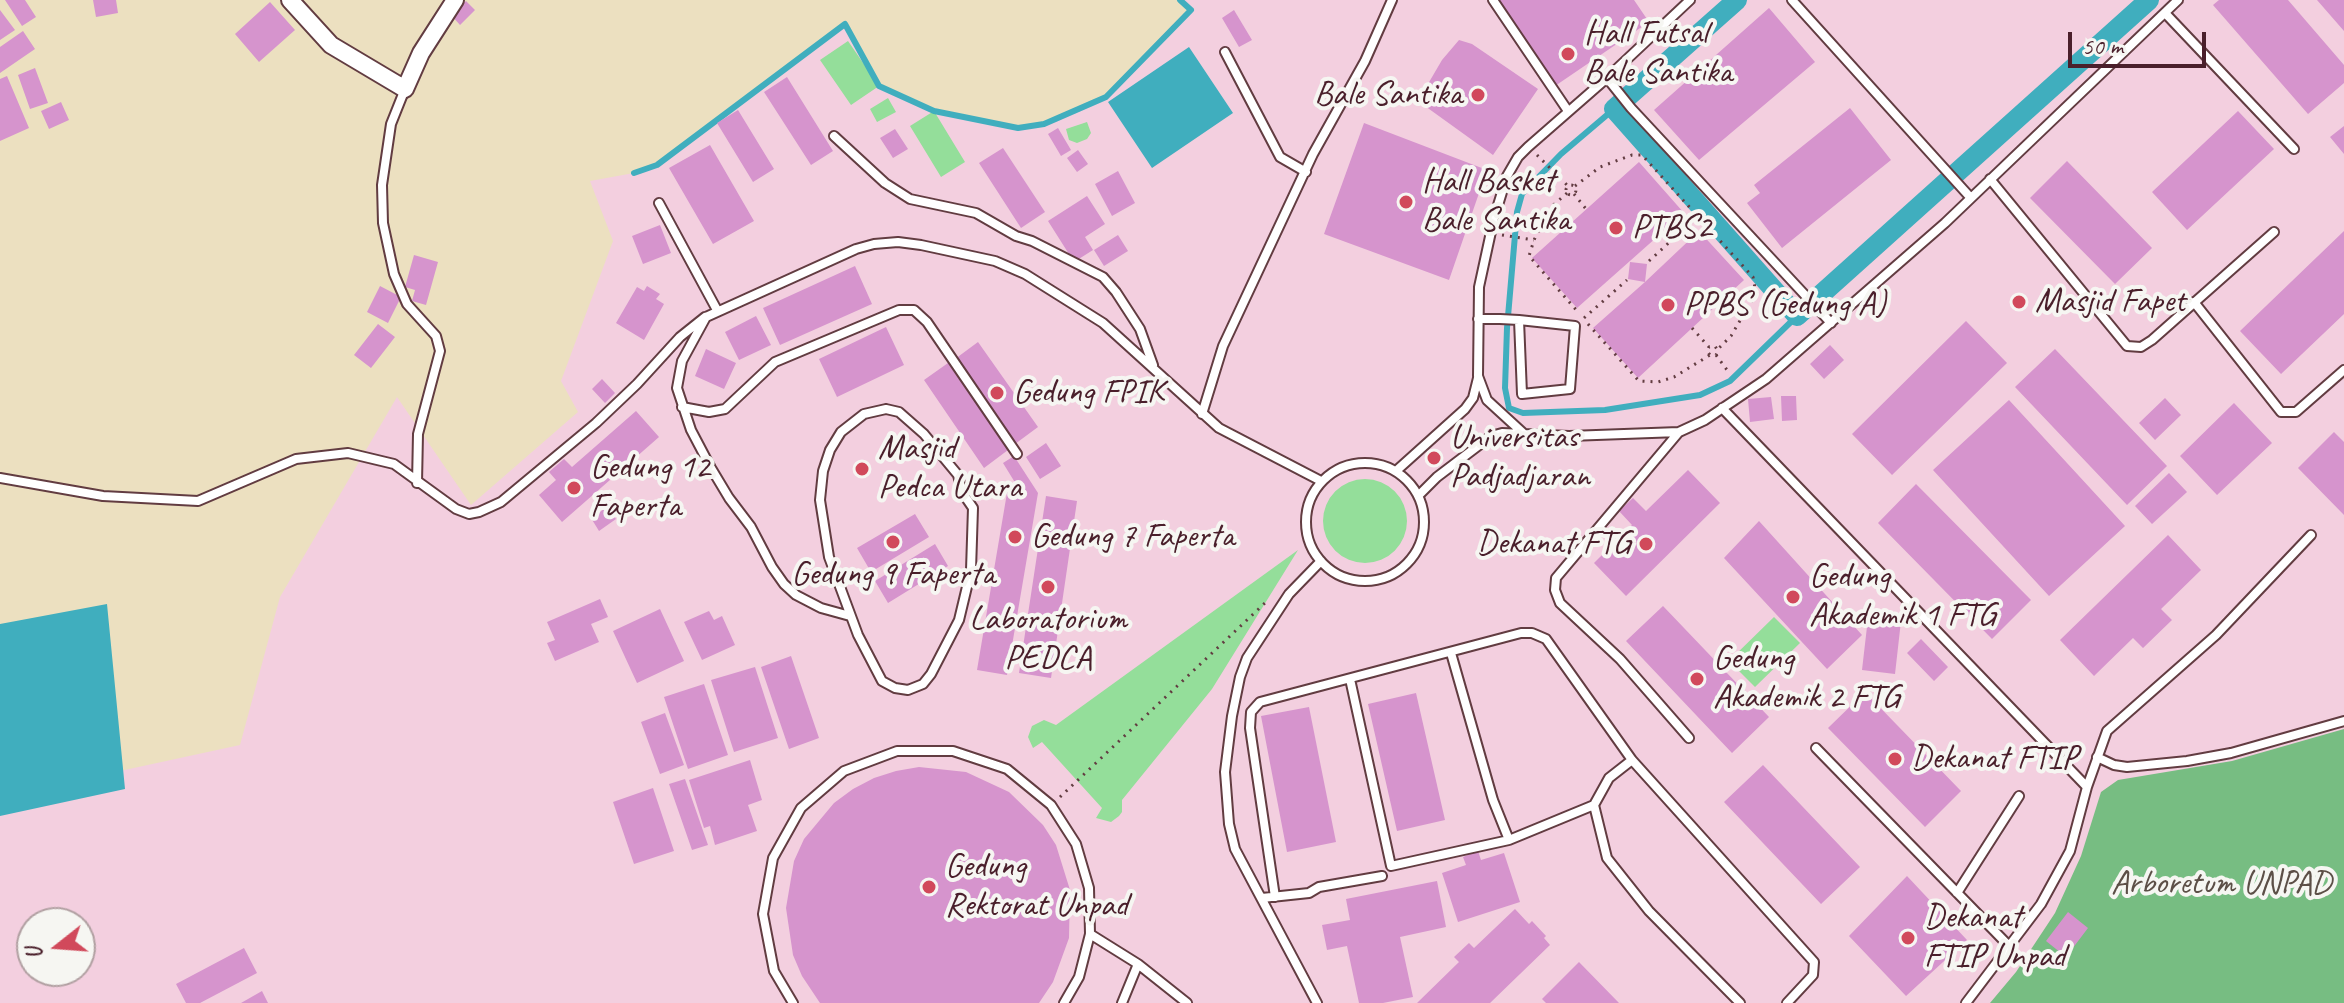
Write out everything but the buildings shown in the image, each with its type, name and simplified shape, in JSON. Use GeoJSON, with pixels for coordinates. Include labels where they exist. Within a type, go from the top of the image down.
{"type":"FeatureCollection","features":[{"type":"Feature","properties":{"kind":"street"},"geometry":{"type":"LineString","coordinates":[[290,0],[331,45],[405,89],[421,53],[455,0]]}},
{"type":"Feature","properties":{"kind":"lane"},"geometry":{"type":"LineString","coordinates":[[1202,414],[1223,346],[1306,172],[1365,61],[1392,0]]}},
{"type":"Feature","properties":{"kind":"lane"},"geometry":{"type":"LineString","coordinates":[[1493,0],[1568,111]]}},
{"type":"Feature","properties":{"kind":"lane"},"geometry":{"type":"LineString","coordinates":[[1396,471],[1465,409],[1473,398],[1478,376],[1479,287],[1507,176],[1518,157],[1690,0]]}},
{"type":"Feature","properties":{"kind":"lane"},"geometry":{"type":"LineString","coordinates":[[1792,0],[1967,194]]}},
{"type":"Feature","properties":{"kind":"lane"},"geometry":{"type":"LineString","coordinates":[[1689,738],[1620,659],[1560,603],[1555,590],[1556,578],[1679,432],[1766,379],[1831,323],[1945,223],[1967,194],[1990,179],[2178,0]]}},
{"type":"Feature","properties":{"kind":"lane"},"geometry":{"type":"LineString","coordinates":[[2165,13],[2294,149]]}},
{"type":"Feature","properties":{"kind":"lane"},"geometry":{"type":"LineString","coordinates":[[1225,52],[1280,157],[1306,172]]}},
{"type":"Feature","properties":{"kind":"lane"},"geometry":{"type":"LineString","coordinates":[[1607,78],[1631,108],[1831,323]]}},
{"type":"Feature","properties":{"kind":"lane"},"geometry":{"type":"LineString","coordinates":[[405,89],[391,124],[382,185],[383,223],[394,274],[407,304],[436,336],[440,351],[418,434],[417,483]]}},
{"type":"Feature","properties":{"kind":"lane"},"geometry":{"type":"LineString","coordinates":[[834,136],[885,183],[910,199],[976,213],[1016,236],[1103,277],[1140,329],[1155,368]]}},
{"type":"Feature","properties":{"kind":"lane"},"geometry":{"type":"LineString","coordinates":[[1990,179],[2127,346],[2141,347],[2152,340],[2274,232]]}},
{"type":"Feature","properties":{"kind":"lane"},"geometry":{"type":"LineString","coordinates":[[659,203],[717,310]]}},
{"type":"Feature","properties":{"kind":"lane"},"geometry":{"type":"LineString","coordinates":[[0,478],[103,496],[198,501],[296,459],[348,453],[394,464],[417,483],[469,514],[501,502],[596,423],[680,337],[717,310],[856,249],[898,242],[995,261],[1025,274],[1103,323],[1219,428],[1321,481]]}},
{"type":"Feature","properties":{"kind":"lane"},"geometry":{"type":"LineString","coordinates":[[2194,302],[2281,412],[2296,412],[2344,370]]}},
{"type":"Feature","properties":{"kind":"lane"},"geometry":{"type":"LineString","coordinates":[[682,407],[709,412],[725,409],[775,362],[899,310],[914,310],[927,322],[1017,454]]}},
{"type":"Feature","properties":{"kind":"lane"},"geometry":{"type":"LineString","coordinates":[[706,317],[682,361],[678,375],[677,388],[691,430],[711,468],[751,527],[784,584],[796,595],[821,608],[850,616],[882,681],[895,688],[915,688],[931,674],[959,620],[969,580],[973,508],[962,492],[958,475],[914,424],[899,412],[886,409],[864,414],[841,432],[830,450],[823,471],[820,500],[829,557],[850,616]]}},
{"type":"Feature","properties":{"kind":"lane"},"geometry":{"type":"LineString","coordinates":[[1478,319],[1517,320],[1575,326],[1570,389],[1522,394],[1517,320]]}},
{"type":"Feature","properties":{"kind":"lane"},"geometry":{"type":"LineString","coordinates":[[1478,376],[1487,400],[1523,434]]}},
{"type":"Feature","properties":{"kind":"lane"},"geometry":{"type":"LineString","coordinates":[[1722,408],[2087,787]]}},
{"type":"Feature","properties":{"kind":"lane"},"geometry":{"type":"LineString","coordinates":[[1419,495],[1437,477],[1491,436],[1679,432]]}},
{"type":"Feature","properties":{"kind":"lane"},"geometry":{"type":"LineString","coordinates":[[1354,463],[1382,464],[1405,477],[1419,495],[1425,521],[1416,552],[1400,570],[1388,577],[1357,581],[1334,572],[1321,561],[1310,543],[1306,517],[1308,504],[1321,481],[1354,463]]}},
{"type":"Feature","properties":{"kind":"lane"},"geometry":{"type":"LineString","coordinates":[[1966,1003],[2041,904],[2070,851],[2087,787],[2107,731],[2216,635],[2311,535]]}},
{"type":"Feature","properties":{"kind":"lane"},"geometry":{"type":"LineString","coordinates":[[1317,1003],[1232,839],[1225,772],[1227,742],[1240,677],[1247,658],[1289,594],[1321,561]]}},
{"type":"Feature","properties":{"kind":"lane"},"geometry":{"type":"LineString","coordinates":[[1275,897],[1250,728],[1251,712],[1260,702],[1521,633],[1546,639],[1632,760],[1814,962],[1813,975],[1787,1003]]}},
{"type":"Feature","properties":{"kind":"lane"},"geometry":{"type":"LineString","coordinates":[[1451,653],[1493,800],[1509,840]]}},
{"type":"Feature","properties":{"kind":"lane"},"geometry":{"type":"LineString","coordinates":[[1350,679],[1391,866],[1509,840],[1594,805],[1609,778],[1632,760]]}},
{"type":"Feature","properties":{"kind":"lane"},"geometry":{"type":"LineString","coordinates":[[2097,757],[2127,767],[2187,761],[2231,753],[2344,721]]}},
{"type":"Feature","properties":{"kind":"lane"},"geometry":{"type":"LineString","coordinates":[[1816,748],[2010,947]]}},
{"type":"Feature","properties":{"kind":"lane"},"geometry":{"type":"LineString","coordinates":[[793,1003],[774,971],[763,914],[773,858],[801,808],[844,771],[897,751],[953,751],[1007,769],[1051,805],[1076,844],[1089,888],[1090,934],[1079,977],[1064,1003]]}},
{"type":"Feature","properties":{"kind":"lane"},"geometry":{"type":"LineString","coordinates":[[1957,893],[2019,796]]}},
{"type":"Feature","properties":{"kind":"lane"},"geometry":{"type":"LineString","coordinates":[[1594,805],[1603,844],[1613,868],[1649,911],[1740,1003]]}},
{"type":"Feature","properties":{"kind":"lane"},"geometry":{"type":"LineString","coordinates":[[1262,898],[1309,893],[1319,887],[1382,876]]}},
{"type":"Feature","properties":{"kind":"lane"},"geometry":{"type":"LineString","coordinates":[[1090,934],[1138,964],[1187,1003]]}},
{"type":"Feature","properties":{"kind":"lane"},"geometry":{"type":"LineString","coordinates":[[1122,1003],[1138,964]]}},
{"type":"Feature","properties":{"kind":"path"},"geometry":{"type":"LineString","coordinates":[[1528,147],[1568,186],[1575,186],[1600,167],[1632,155],[1642,155],[1698,216],[1753,277],[1755,288],[1741,321],[1716,355]]}},
{"type":"Feature","properties":{"kind":"path"},"geometry":{"type":"LineString","coordinates":[[1568,186],[1567,193],[1550,208],[1529,256],[1583,319],[1639,381],[1666,380],[1710,355],[1716,355]]}},
{"type":"Feature","properties":{"kind":"path"},"geometry":{"type":"LineString","coordinates":[[1574,194],[1577,190],[1575,186]]}},
{"type":"Feature","properties":{"kind":"path"},"geometry":{"type":"LineString","coordinates":[[1567,193],[1574,194],[1586,209]]}},
{"type":"Feature","properties":{"kind":"path"},"geometry":{"type":"LineString","coordinates":[[1649,261],[1698,216]]}},
{"type":"Feature","properties":{"kind":"path"},"geometry":{"type":"LineString","coordinates":[[1490,234],[1534,240]]}},
{"type":"Feature","properties":{"kind":"path"},"geometry":{"type":"LineString","coordinates":[[1575,326],[1627,280]]}},
{"type":"Feature","properties":{"kind":"path"},"geometry":{"type":"LineString","coordinates":[[1692,328],[1709,347],[1718,349]]}},
{"type":"Feature","properties":{"kind":"path"},"geometry":{"type":"LineString","coordinates":[[1709,347],[1707,351],[1710,355]]}},
{"type":"Feature","properties":{"kind":"path"},"geometry":{"type":"LineString","coordinates":[[1716,355],[1730,374]]}},
{"type":"Feature","properties":{"kind":"path"},"geometry":{"type":"LineString","coordinates":[[1051,805],[1270,599]]}},
{"type":"Feature","properties":{"kind":"shaded area","name":"Universitas Padjadjaran"},"geometry":{"type":"Polygon","coordinates":[[[1180,0],[2344,0],[2344,1003],[0,1003],[0,797],[240,745],[280,597],[397,397],[471,505],[578,412],[561,381],[613,241],[590,181],[634,173],[657,165],[845,24],[879,86],[929,109],[1018,128],[1044,124],[1106,97],[1190,10],[1180,0]]]}},
{"type":"Feature","properties":{"kind":"green space"},"geometry":{"type":"Polygon","coordinates":[[[848,41],[879,86],[851,105],[820,60],[848,41]]]}},
{"type":"Feature","properties":{"kind":"green space"},"geometry":{"type":"Polygon","coordinates":[[[888,98],[896,112],[877,122],[870,109],[888,98]]]}},
{"type":"Feature","properties":{"kind":"green space"},"geometry":{"type":"Polygon","coordinates":[[[934,111],[965,162],[941,177],[910,126],[934,111]]]}},
{"type":"Feature","properties":{"kind":"green space"},"geometry":{"type":"Polygon","coordinates":[[[1087,122],[1091,133],[1087,139],[1077,143],[1069,140],[1066,129],[1087,122]]]}},
{"type":"Feature","properties":{"kind":"green space"},"geometry":{"type":"Polygon","coordinates":[[[1365,479],[1381,482],[1395,491],[1404,505],[1407,521],[1404,537],[1395,551],[1381,560],[1365,563],[1349,560],[1335,551],[1326,537],[1323,521],[1326,505],[1335,491],[1349,482],[1365,479]]]}},
{"type":"Feature","properties":{"kind":"green space"},"geometry":{"type":"Polygon","coordinates":[[[1298,550],[1212,689],[1122,800],[1119,816],[1111,822],[1096,818],[1102,808],[1042,742],[1033,748],[1028,737],[1032,726],[1044,720],[1056,725],[1298,550]]]}},
{"type":"Feature","properties":{"kind":"green space"},"geometry":{"type":"Polygon","coordinates":[[[1774,617],[1800,643],[1755,687],[1729,661],[1774,617]]]}},
{"type":"Feature","properties":{"kind":"green space","name":"Arboretum UNPAD"},"geometry":{"type":"Polygon","coordinates":[[[2344,729],[2344,1003],[1990,1003],[2016,972],[2055,913],[2081,856],[2101,792],[2118,780],[2232,761],[2344,729]]]}},
{"type":"Feature","properties":{"kind":"water"},"geometry":{"type":"Polygon","coordinates":[[[1189,47],[1233,113],[1152,168],[1108,102],[1189,47]]]}},
{"type":"Feature","properties":{"kind":"water"},"geometry":{"type":"Polygon","coordinates":[[[107,604],[125,789],[0,816],[0,624],[107,604]]]}},
{"type":"Feature","properties":{"kind":"waterway"},"geometry":{"type":"LineString","coordinates":[[634,173],[657,165],[845,24],[879,86],[934,111],[1018,128],[1044,124],[1106,97],[1191,10],[1180,0]]}},
{"type":"Feature","properties":{"kind":"waterway"},"geometry":{"type":"LineString","coordinates":[[1737,0],[1614,109],[1797,316],[2149,0]]}},
{"type":"Feature","properties":{"kind":"waterway"},"geometry":{"type":"LineString","coordinates":[[1614,109],[1561,154],[1522,194],[1517,212],[1507,328],[1505,388],[1509,408],[1523,413],[1605,410],[1700,395],[1730,381],[1797,316]]}},
{"type":"Feature","properties":{"kind":"place","name":"Hall Futsal Bale Santika"},"geometry":{"type":"Point","coordinates":[1568,54]}},
{"type":"Feature","properties":{"kind":"place","name":"Bale Santika"},"geometry":{"type":"Point","coordinates":[1478,95]}},
{"type":"Feature","properties":{"kind":"place","name":"Hall Basket Bale Santika"},"geometry":{"type":"Point","coordinates":[1406,202]}},
{"type":"Feature","properties":{"kind":"place","name":"PTBS2"},"geometry":{"type":"Point","coordinates":[1616,228]}},
{"type":"Feature","properties":{"kind":"place","name":"Masjid Fapet"},"geometry":{"type":"Point","coordinates":[2019,302]}},
{"type":"Feature","properties":{"kind":"place","name":"PPBS (Gedung A)"},"geometry":{"type":"Point","coordinates":[1668,305]}},
{"type":"Feature","properties":{"kind":"place","name":"Gedung FPIK"},"geometry":{"type":"Point","coordinates":[997,393]}},
{"type":"Feature","properties":{"kind":"place","name":"Universitas Padjadjaran"},"geometry":{"type":"Point","coordinates":[1434,458]}},
{"type":"Feature","properties":{"kind":"place","name":"Masjid Pedca Utara"},"geometry":{"type":"Point","coordinates":[862,469]}},
{"type":"Feature","properties":{"kind":"place","name":"Gedung 12 Faperta"},"geometry":{"type":"Point","coordinates":[574,488]}},
{"type":"Feature","properties":{"kind":"place","name":"Gedung 7 Faperta"},"geometry":{"type":"Point","coordinates":[1015,537]}},
{"type":"Feature","properties":{"kind":"place","name":"Gedung 9 Faperta"},"geometry":{"type":"Point","coordinates":[893,542]}},
{"type":"Feature","properties":{"kind":"place","name":"Dekanat FTG"},"geometry":{"type":"Point","coordinates":[1646,544]}},
{"type":"Feature","properties":{"kind":"place","name":"Laboratorium PEDCA"},"geometry":{"type":"Point","coordinates":[1048,587]}},
{"type":"Feature","properties":{"kind":"place","name":"Gedung Akademik 1 FTG"},"geometry":{"type":"Point","coordinates":[1793,597]}},
{"type":"Feature","properties":{"kind":"place","name":"Gedung Akademik 2 FTG"},"geometry":{"type":"Point","coordinates":[1697,679]}},
{"type":"Feature","properties":{"kind":"place","name":"Dekanat FTIP"},"geometry":{"type":"Point","coordinates":[1895,759]}},
{"type":"Feature","properties":{"kind":"place","name":"Gedung Rektorat Unpad"},"geometry":{"type":"Point","coordinates":[929,887]}},
{"type":"Feature","properties":{"kind":"place","name":"Dekanat FTIP Unpad"},"geometry":{"type":"Point","coordinates":[1908,938]}}]}
